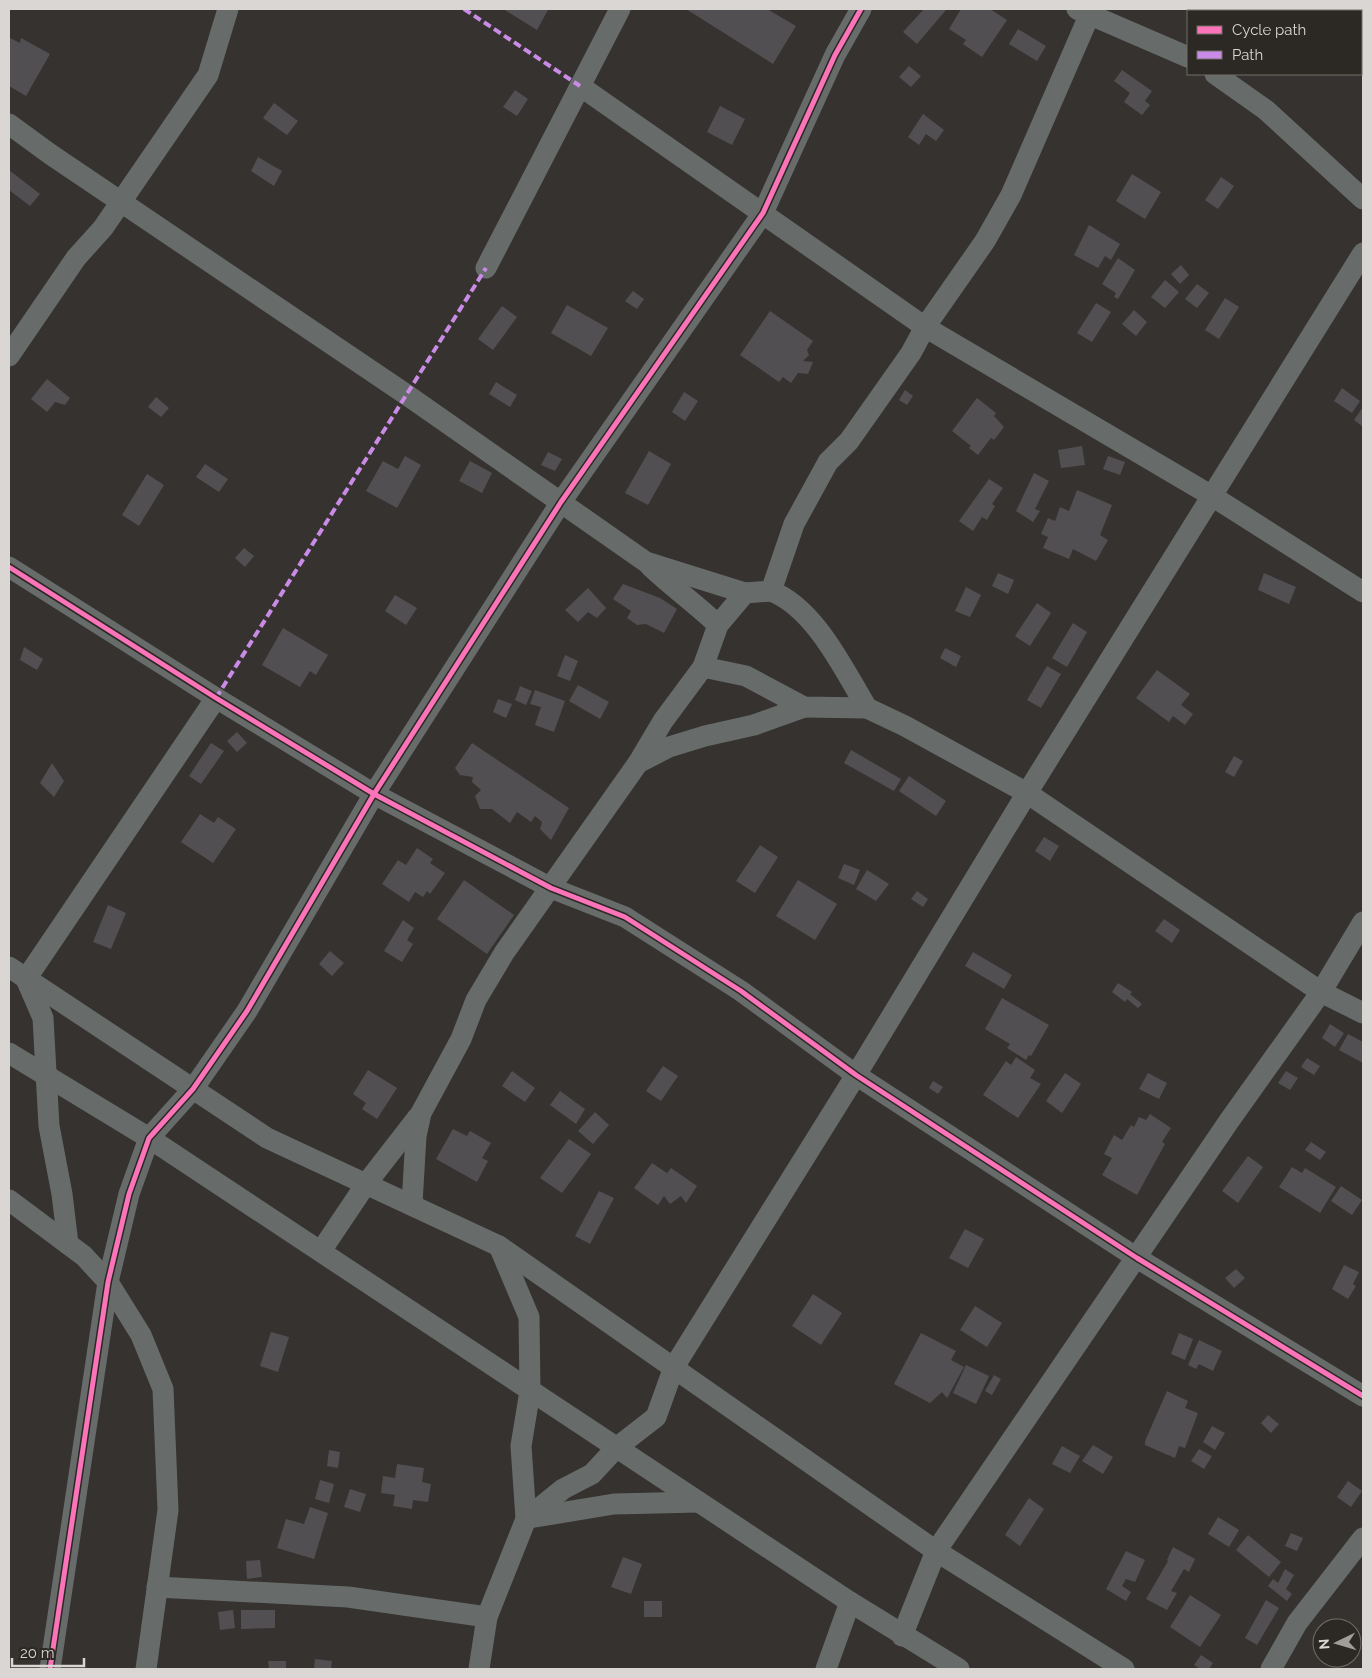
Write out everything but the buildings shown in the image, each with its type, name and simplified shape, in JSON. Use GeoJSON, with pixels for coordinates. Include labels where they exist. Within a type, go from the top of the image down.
{"type":"FeatureCollection","features":[{"type":"Feature","properties":{"kind":"street"},"geometry":{"type":"LineString","coordinates":[[9,356],[76,258],[103,228],[208,76],[228,9]]}},
{"type":"Feature","properties":{"kind":"street"},"geometry":{"type":"LineString","coordinates":[[486,268],[620,9]]}},
{"type":"Feature","properties":{"kind":"street"},"geometry":{"type":"LineString","coordinates":[[50,1669],[108,1282],[129,1194],[149,1138],[193,1090],[246,1011],[374,794],[562,502],[763,213],[835,55],[861,9]]}},
{"type":"Feature","properties":{"kind":"street"},"geometry":{"type":"LineString","coordinates":[[772,591],[794,524],[828,462],[849,441],[911,353],[925,327],[979,250],[1011,195],[1086,11],[1187,57]]}},
{"type":"Feature","properties":{"kind":"street"},"geometry":{"type":"LineString","coordinates":[[1216,75],[1266,110],[1363,199]]}},
{"type":"Feature","properties":{"kind":"street"},"geometry":{"type":"LineString","coordinates":[[580,86],[925,327],[1212,496],[1363,592]]}},
{"type":"Feature","properties":{"kind":"street"},"geometry":{"type":"LineString","coordinates":[[9,124],[562,502],[646,562],[718,625]]}},
{"type":"Feature","properties":{"kind":"street"},"geometry":{"type":"LineString","coordinates":[[526,1519],[563,1489],[592,1474],[616,1448],[656,1417],[674,1367],[856,1075],[1027,793],[1363,253]]}},
{"type":"Feature","properties":{"kind":"street"},"geometry":{"type":"LineString","coordinates":[[646,562],[745,593],[772,591],[784,596],[817,628],[867,708]]}},
{"type":"Feature","properties":{"kind":"street"},"geometry":{"type":"LineString","coordinates":[[9,567],[216,698],[374,794],[551,888],[625,917],[741,992],[856,1075],[1137,1258],[1363,1396]]}},
{"type":"Feature","properties":{"kind":"street"},"geometry":{"type":"LineString","coordinates":[[321,1251],[366,1184],[421,1113],[461,1039],[476,1000],[504,953],[638,763],[677,700],[703,667],[718,625],[745,593]]}},
{"type":"Feature","properties":{"kind":"street"},"geometry":{"type":"LineString","coordinates":[[703,667],[746,676],[804,706]]}},
{"type":"Feature","properties":{"kind":"street"},"geometry":{"type":"LineString","coordinates":[[18,973],[216,698]]}},
{"type":"Feature","properties":{"kind":"street"},"geometry":{"type":"LineString","coordinates":[[638,763],[669,747],[754,725],[804,706],[867,708],[913,730],[1027,793],[1322,992],[1363,1013]]}},
{"type":"Feature","properties":{"kind":"street"},"geometry":{"type":"LineString","coordinates":[[902,1636],[936,1551],[1229,1121],[1322,992],[1363,922]]}},
{"type":"Feature","properties":{"kind":"street"},"geometry":{"type":"LineString","coordinates":[[18,973],[43,1018],[49,1126],[62,1194],[68,1244]]}},
{"type":"Feature","properties":{"kind":"street"},"geometry":{"type":"LineString","coordinates":[[18,973],[267,1138],[499,1246],[936,1551],[1124,1669]]}},
{"type":"Feature","properties":{"kind":"street"},"geometry":{"type":"LineString","coordinates":[[9,1052],[149,1138],[850,1602],[902,1636],[959,1669]]}},
{"type":"Feature","properties":{"kind":"street"},"geometry":{"type":"LineString","coordinates":[[412,1204],[415,1144],[421,1113]]}},
{"type":"Feature","properties":{"kind":"street"},"geometry":{"type":"LineString","coordinates":[[9,1200],[84,1256],[108,1282],[141,1335],[162,1389],[168,1510],[146,1669]]}},
{"type":"Feature","properties":{"kind":"street"},"geometry":{"type":"LineString","coordinates":[[479,1669],[487,1617],[526,1519],[521,1446],[530,1391],[529,1317],[499,1246]]}},
{"type":"Feature","properties":{"kind":"street"},"geometry":{"type":"LineString","coordinates":[[526,1519],[614,1504],[698,1502]]}},
{"type":"Feature","properties":{"kind":"street"},"geometry":{"type":"LineString","coordinates":[[1271,1669],[1297,1623],[1363,1538]]}},
{"type":"Feature","properties":{"kind":"street"},"geometry":{"type":"LineString","coordinates":[[158,1587],[236,1589],[348,1597],[487,1617]]}},
{"type":"Feature","properties":{"kind":"street"},"geometry":{"type":"LineString","coordinates":[[826,1669],[850,1602]]}},
{"type":"Feature","properties":{"kind":"marked path"},"geometry":{"type":"LineString","coordinates":[[464,9],[580,86]]}},
{"type":"Feature","properties":{"kind":"marked path"},"geometry":{"type":"LineString","coordinates":[[216,698],[486,268]]}},
{"type":"Feature","properties":{"kind":"cycle path"},"geometry":{"type":"LineString","coordinates":[[50,1669],[108,1282],[129,1194],[149,1138],[193,1089],[247,1011],[374,794],[561,502],[763,213],[835,55],[861,9]]}},
{"type":"Feature","properties":{"kind":"cycle path"},"geometry":{"type":"LineString","coordinates":[[9,567],[216,698],[374,794],[551,888],[625,917],[741,991],[856,1075],[1137,1258],[1363,1396]]}}]}
